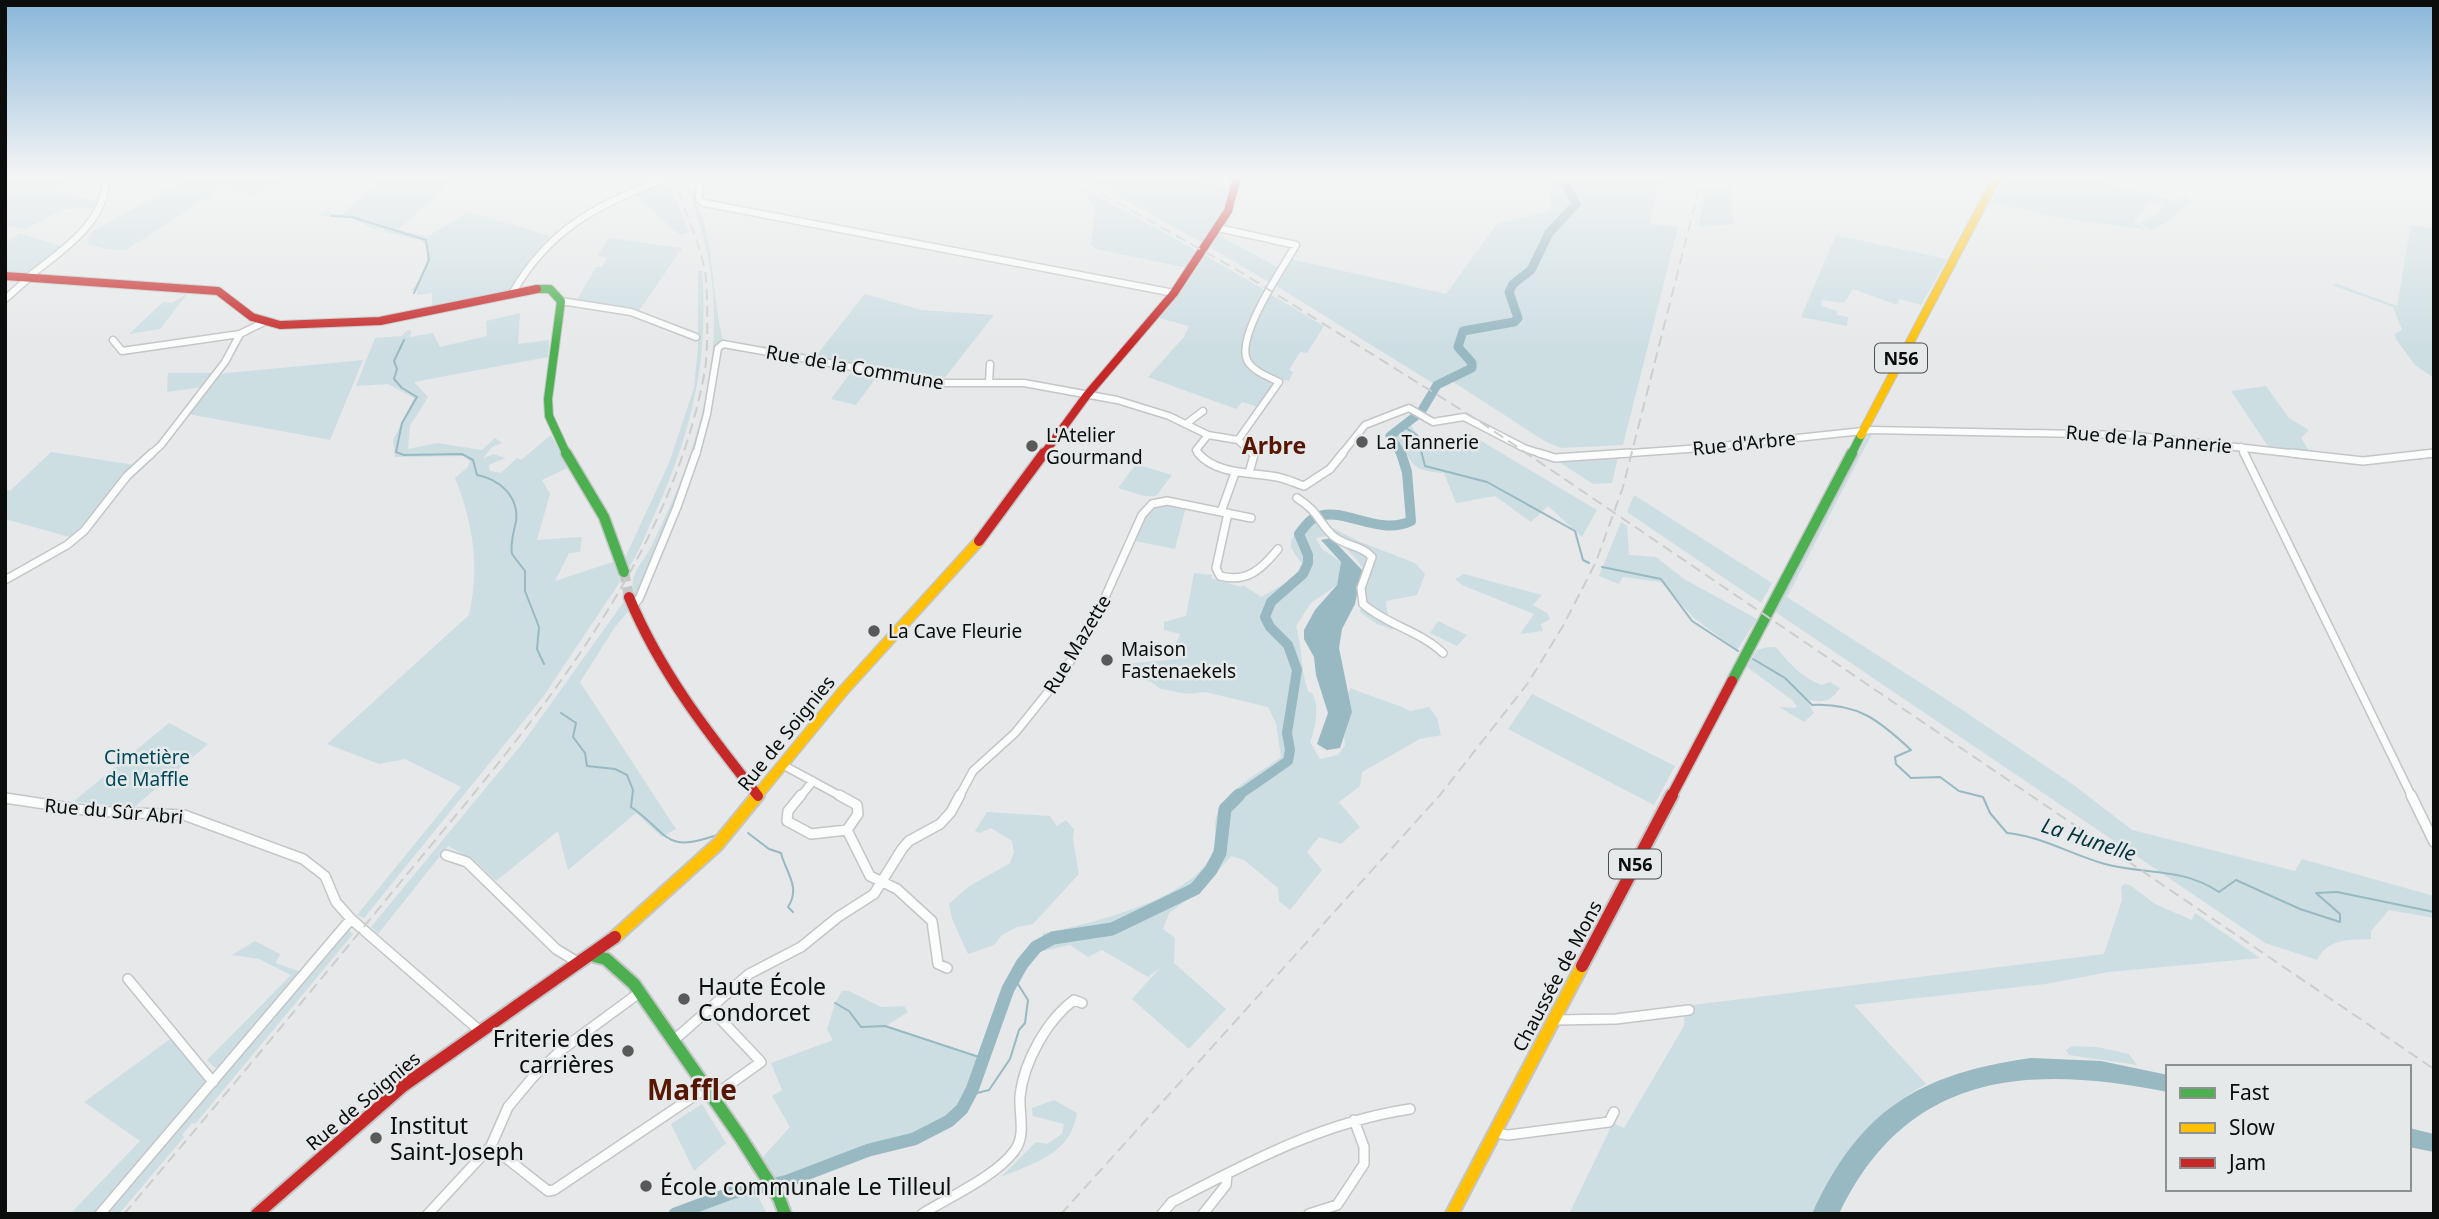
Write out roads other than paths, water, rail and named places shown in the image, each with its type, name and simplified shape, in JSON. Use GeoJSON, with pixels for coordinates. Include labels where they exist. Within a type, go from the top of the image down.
{"type":"FeatureCollection","features":[{"type":"Feature","properties":{"kind":"street"},"geometry":{"type":"LineString","coordinates":[[5,299],[79,234]]}},
{"type":"Feature","properties":{"kind":"street"},"geometry":{"type":"LineString","coordinates":[[513,292],[531,261],[557,234]]}},
{"type":"Feature","properties":{"kind":"street"},"geometry":{"type":"LineString","coordinates":[[865,234],[1174,293]]}},
{"type":"Feature","properties":{"kind":"street","name":"Rue de Soignies"},"geometry":{"type":"LineString","coordinates":[[257,1214],[403,1086],[603,948],[717,845],[843,691],[979,541],[1087,395],[1174,293],[1214,234]]}},
{"type":"Feature","properties":{"kind":"street"},"geometry":{"type":"LineString","coordinates":[[1245,234],[1296,245],[1251,324],[1246,360],[1279,382],[1238,440],[1254,455],[1249,473]]}},
{"type":"Feature","properties":{"kind":"street","name":"N56"},"geometry":{"type":"LineString","coordinates":[[1863,431],[1967,234]]}},
{"type":"Feature","properties":{"kind":"street"},"geometry":{"type":"LineString","coordinates":[[5,276],[218,291],[229,297],[244,313],[279,325],[372,322],[513,292],[547,289],[561,300],[647,316],[696,338]]}},
{"type":"Feature","properties":{"kind":"street"},"geometry":{"type":"LineString","coordinates":[[561,300],[548,399],[549,416],[557,438],[604,517],[624,572]]}},
{"type":"Feature","properties":{"kind":"street"},"geometry":{"type":"LineString","coordinates":[[113,340],[122,351],[240,334],[264,322]]}},
{"type":"Feature","properties":{"kind":"street"},"geometry":{"type":"LineString","coordinates":[[5,580],[67,545],[83,531],[127,476],[161,445],[225,362],[240,334]]}},
{"type":"Feature","properties":{"kind":"street","name":"Rue de la Commune"},"geometry":{"type":"LineString","coordinates":[[631,602],[639,599],[685,492],[708,416],[721,345],[942,383],[1024,383],[1149,409],[1208,435],[1238,440]]}},
{"type":"Feature","properties":{"kind":"street"},"geometry":{"type":"LineString","coordinates":[[989,383],[990,364]]}},
{"type":"Feature","properties":{"kind":"street","name":"Rue d'Arbre"},"geometry":{"type":"LineString","coordinates":[[1304,486],[1330,469],[1365,425],[1410,410],[1423,418],[1442,422],[1464,417],[1544,457],[1625,453],[1863,431]]}},
{"type":"Feature","properties":{"kind":"street"},"geometry":{"type":"LineString","coordinates":[[1186,424],[1203,411]]}},
{"type":"Feature","properties":{"kind":"street","name":"Rue de la Pannerie"},"geometry":{"type":"LineString","coordinates":[[1863,431],[2078,432],[2364,461],[2434,453]]}},
{"type":"Feature","properties":{"kind":"street","name":"Chaussée de Mons"},"geometry":{"type":"LineString","coordinates":[[1452,1214],[1863,431]]}},
{"type":"Feature","properties":{"kind":"street"},"geometry":{"type":"LineString","coordinates":[[1208,435],[1196,453],[1236,473],[1274,476],[1304,486],[1296,501],[1320,517],[1339,542],[1367,551],[1372,557],[1361,588],[1363,604],[1386,621],[1425,638],[1443,653]]}},
{"type":"Feature","properties":{"kind":"street"},"geometry":{"type":"LineString","coordinates":[[2241,447],[2434,842]]}},
{"type":"Feature","properties":{"kind":"street"},"geometry":{"type":"LineString","coordinates":[[1236,473],[1224,512],[1216,568],[1220,576],[1244,580],[1278,549]]}},
{"type":"Feature","properties":{"kind":"street","name":"Rue Mazette"},"geometry":{"type":"LineString","coordinates":[[880,883],[909,841],[940,824],[951,812],[973,771],[1015,733],[1064,671],[1097,615],[1143,512],[1149,505],[1156,501],[1167,502],[1224,512]]}},
{"type":"Feature","properties":{"kind":"street"},"geometry":{"type":"LineString","coordinates":[[1224,512],[1251,518]]}},
{"type":"Feature","properties":{"kind":"street"},"geometry":{"type":"LineString","coordinates":[[631,602],[656,661],[758,796]]}},
{"type":"Feature","properties":{"kind":"street"},"geometry":{"type":"LineString","coordinates":[[783,765],[813,781],[857,805],[858,814],[847,830],[811,834],[787,821],[788,811],[813,781]]}},
{"type":"Feature","properties":{"kind":"street","name":"Rue du Sûr Abri"},"geometry":{"type":"LineString","coordinates":[[5,798],[91,811],[184,815],[303,859],[325,876],[337,902],[351,919],[480,1031]]}},
{"type":"Feature","properties":{"kind":"street"},"geometry":{"type":"LineString","coordinates":[[847,830],[870,876],[897,889],[932,922],[938,964],[947,968]]}},
{"type":"Feature","properties":{"kind":"street"},"geometry":{"type":"LineString","coordinates":[[446,855],[467,862],[556,949],[579,963]]}},
{"type":"Feature","properties":{"kind":"street"},"geometry":{"type":"LineString","coordinates":[[673,1041],[748,974],[801,947],[838,917],[874,894],[880,883]]}},
{"type":"Feature","properties":{"kind":"street"},"geometry":{"type":"LineString","coordinates":[[100,1214],[351,919]]}},
{"type":"Feature","properties":{"kind":"street"},"geometry":{"type":"LineString","coordinates":[[603,948],[606,959]]}},
{"type":"Feature","properties":{"kind":"street"},"geometry":{"type":"LineString","coordinates":[[591,956],[606,959],[627,977],[738,1133],[775,1192],[785,1214]]}},
{"type":"Feature","properties":{"kind":"street"},"geometry":{"type":"LineString","coordinates":[[128,979],[214,1082]]}},
{"type":"Feature","properties":{"kind":"street"},"geometry":{"type":"LineString","coordinates":[[428,1214],[491,1146],[508,1107],[533,1077],[560,1051],[639,993]]}},
{"type":"Feature","properties":{"kind":"street"},"geometry":{"type":"LineString","coordinates":[[922,1214],[1006,1161],[1018,1148],[1021,1088],[1051,1020],[1063,1005],[1074,1000],[1082,1003]]}},
{"type":"Feature","properties":{"kind":"street"},"geometry":{"type":"LineString","coordinates":[[710,1008],[761,1062],[712,1097]]}},
{"type":"Feature","properties":{"kind":"street"},"geometry":{"type":"LineString","coordinates":[[1553,1020],[1616,1019],[1689,1010]]}},
{"type":"Feature","properties":{"kind":"street"},"geometry":{"type":"LineString","coordinates":[[491,1146],[548,1191],[554,1190],[706,1088]]}},
{"type":"Feature","properties":{"kind":"street"},"geometry":{"type":"LineString","coordinates":[[1163,1214],[1172,1202],[1287,1146],[1377,1112],[1410,1109]]}},
{"type":"Feature","properties":{"kind":"street"},"geometry":{"type":"LineString","coordinates":[[1494,1133],[1508,1135],[1609,1122],[1614,1112]]}},
{"type":"Feature","properties":{"kind":"street"},"geometry":{"type":"LineString","coordinates":[[1309,1214],[1337,1205],[1364,1164],[1364,1147],[1354,1120]]}},
{"type":"Feature","properties":{"kind":"street"},"geometry":{"type":"LineString","coordinates":[[1203,1214],[1226,1185],[1227,1175]]}},
{"type":"Feature","properties":{"kind":"water"},"geometry":{"type":"Polygon","coordinates":[[[1331,538],[1362,570],[1355,604],[1342,629],[1339,648],[1352,712],[1340,748],[1327,750],[1317,744],[1328,713],[1316,675],[1314,657],[1304,639],[1304,630],[1315,610],[1337,585],[1341,562],[1321,540],[1331,538]]]}},
{"type":"Feature","properties":{"kind":"water"},"geometry":{"type":"Polygon","coordinates":[[[2031,1058],[2101,1061],[2166,1075],[2166,1092],[2117,1083],[2068,1079],[2021,1081],[1977,1089],[1936,1105],[1900,1131],[1867,1167],[1839,1214],[1812,1214],[1851,1148],[1873,1123],[1898,1103],[1925,1087],[1956,1074],[2031,1058]]]}},
{"type":"Feature","properties":{"kind":"water"},"geometry":{"type":"Polygon","coordinates":[[[2411,1128],[2434,1134],[2434,1152],[2411,1147],[2411,1128]]]}},
{"type":"Feature","properties":{"kind":"waterway"},"geometry":{"type":"LineString","coordinates":[[406,234],[426,240],[429,260],[414,293]]}},
{"type":"Feature","properties":{"kind":"waterway"},"geometry":{"type":"LineString","coordinates":[[1401,454],[1390,436],[1421,412],[1437,385],[1472,368],[1472,363],[1458,347],[1463,331],[1514,322],[1518,318],[1509,292],[1513,284],[1531,270],[1549,234]]}},
{"type":"Feature","properties":{"kind":"waterway"},"geometry":{"type":"LineString","coordinates":[[404,340],[394,361],[397,369],[394,379],[402,388],[417,397],[402,423],[396,452],[404,455],[462,454],[473,460],[477,475],[493,480],[511,497],[516,512],[512,554],[525,571],[525,591],[539,627],[537,649],[544,664]]}},
{"type":"Feature","properties":{"kind":"waterway","name":"La Hunelle"},"geometry":{"type":"LineString","coordinates":[[1401,425],[1417,435],[1425,466],[1487,482],[1575,531],[1583,560],[1589,563]]}},
{"type":"Feature","properties":{"kind":"waterway"},"geometry":{"type":"LineString","coordinates":[[1236,797],[1288,761],[1290,750],[1287,733],[1297,670],[1288,645],[1270,627],[1265,617],[1271,602],[1303,574],[1308,563],[1308,555],[1299,534],[1312,519],[1325,515],[1385,525],[1411,521],[1407,472],[1401,454]]}},
{"type":"Feature","properties":{"kind":"waterway","name":"La Hunelle"},"geometry":{"type":"LineString","coordinates":[[1602,567],[1661,579],[1692,621],[1738,651]]}},
{"type":"Feature","properties":{"kind":"waterway","name":"La Hunelle"},"geometry":{"type":"LineString","coordinates":[[1753,659],[1785,678],[1812,705],[1855,710],[1878,722],[1911,750],[1895,757],[1896,764],[1911,778],[1940,777],[1959,791],[1983,797],[1990,813],[2007,833],[2032,838],[2105,864],[2177,875],[2205,884],[2219,892],[2236,880],[2300,909],[2340,922],[2340,914],[2316,893],[2337,892],[2434,912]]}},
{"type":"Feature","properties":{"kind":"waterway"},"geometry":{"type":"LineString","coordinates":[[561,713],[576,723],[573,737],[585,753],[587,766],[615,769],[627,775],[633,790],[631,807],[661,833],[676,842],[717,835]]}},
{"type":"Feature","properties":{"kind":"waterway"},"geometry":{"type":"LineString","coordinates":[[675,1214],[734,1192],[785,1182],[869,1150],[914,1139],[949,1121],[962,1109],[972,1090],[1008,989],[1022,964],[1036,947],[1053,938],[1112,929],[1195,889],[1211,870],[1220,853],[1225,809],[1239,795]]}},
{"type":"Feature","properties":{"kind":"waterway"},"geometry":{"type":"LineString","coordinates":[[748,833],[769,849],[781,853],[793,886],[792,900],[788,907],[793,912]]}},
{"type":"Feature","properties":{"kind":"waterway"},"geometry":{"type":"LineString","coordinates":[[969,1095],[989,1090],[1010,1059],[1019,1030],[1025,1023],[1028,1000],[1014,978]]}},
{"type":"Feature","properties":{"kind":"waterway"},"geometry":{"type":"LineString","coordinates":[[835,1003],[849,1011],[861,1027],[885,1026],[982,1058]]}},
{"type":"Feature","properties":{"kind":"tunnel"},"geometry":{"type":"LineString","coordinates":[[624,572],[629,597]]}},
{"type":"Feature","properties":{"kind":"railway"},"geometry":{"type":"LineString","coordinates":[[124,1214],[491,772],[583,648],[624,583],[659,515],[686,444],[705,370],[707,291],[703,260],[694,234]]}},
{"type":"Feature","properties":{"kind":"railway"},"geometry":{"type":"LineString","coordinates":[[1173,234],[1239,271],[1479,421],[1614,512]]}},
{"type":"Feature","properties":{"kind":"railway"},"geometry":{"type":"LineString","coordinates":[[1614,512],[1623,487],[1688,234]]}},
{"type":"Feature","properties":{"kind":"railway"},"geometry":{"type":"LineString","coordinates":[[1061,1214],[1440,795],[1528,683],[1563,626],[1596,562],[1614,512]]}},
{"type":"Feature","properties":{"kind":"railway"},"geometry":{"type":"LineString","coordinates":[[1614,512],[2434,1069]]}},
{"type":"Feature","properties":{"kind":"place","name":"La Tannerie"},"geometry":{"type":"Point","coordinates":[1362,442]}},
{"type":"Feature","properties":{"kind":"place","name":"L'Atelier Gourmand"},"geometry":{"type":"Point","coordinates":[1032,446]}},
{"type":"Feature","properties":{"kind":"place","name":"La Cave Fleurie"},"geometry":{"type":"Point","coordinates":[874,631]}},
{"type":"Feature","properties":{"kind":"place","name":"Maison Fastenaekels"},"geometry":{"type":"Point","coordinates":[1107,660]}},
{"type":"Feature","properties":{"kind":"place","name":"Haute École Condorcet"},"geometry":{"type":"Point","coordinates":[684,999]}},
{"type":"Feature","properties":{"kind":"place","name":"Friterie des carrières"},"geometry":{"type":"Point","coordinates":[628,1051]}},
{"type":"Feature","properties":{"kind":"place","name":"Institut Saint-Joseph"},"geometry":{"type":"Point","coordinates":[376,1138]}},
{"type":"Feature","properties":{"kind":"place","name":"École communale Le Tilleul"},"geometry":{"type":"Point","coordinates":[646,1186]}},
{"type":"Feature","properties":{"kind":"district","name":"Arbre"},"geometry":{"type":"Point","coordinates":[1274,445]}},
{"type":"Feature","properties":{"kind":"district","name":"Maffle"},"geometry":{"type":"Point","coordinates":[692,1089]}},
{"type":"Feature","properties":{"kind":"park label","name":"Cimetière de Maffle"},"geometry":{"type":"Point","coordinates":[147,768]}}]}
